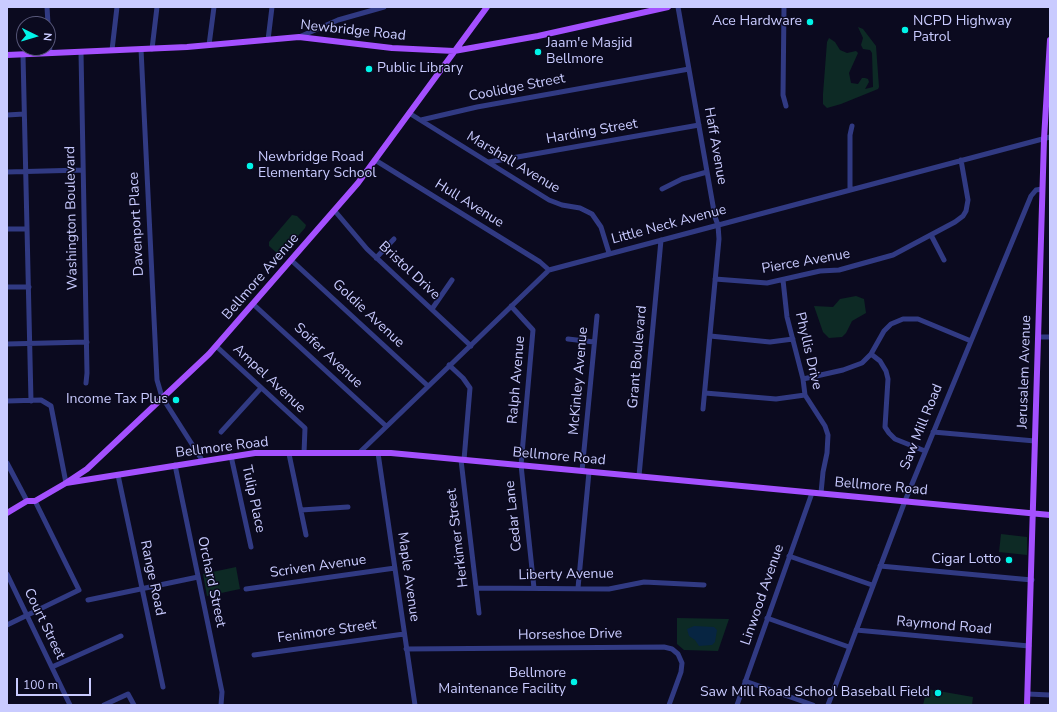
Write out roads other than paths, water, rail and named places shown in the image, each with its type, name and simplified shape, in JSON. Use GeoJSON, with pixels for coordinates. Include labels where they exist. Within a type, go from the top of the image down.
{"type":"FeatureCollection","features":[{"type":"Feature","properties":{"kind":"main road","name":"Bellmore Avenue"},"geometry":{"type":"LineString","coordinates":[[35,501],[87,469],[216,346],[358,183],[487,7]]}},
{"type":"Feature","properties":{"kind":"main road","name":"Newbridge Road"},"geometry":{"type":"LineString","coordinates":[[56,53],[152,49],[299,37],[392,48],[454,51],[538,36],[668,7]]}},
{"type":"Feature","properties":{"kind":"main road","name":"Jerusalem Avenue"},"geometry":{"type":"LineString","coordinates":[[1028,705],[1042,189],[1047,138],[1050,40]]}},
{"type":"Feature","properties":{"kind":"main road","name":"Bellmore Road"},"geometry":{"type":"LineString","coordinates":[[66,483],[202,460],[254,453],[378,453],[1050,515]]}},
{"type":"Feature","properties":{"kind":"main road"},"geometry":{"type":"LineString","coordinates":[[7,513],[27,501],[35,501]]}},
{"type":"Feature","properties":{"kind":"street"},"geometry":{"type":"LineString","coordinates":[[112,50],[117,7]]}},
{"type":"Feature","properties":{"kind":"street"},"geometry":{"type":"LineString","coordinates":[[152,49],[157,7]]}},
{"type":"Feature","properties":{"kind":"street"},"geometry":{"type":"LineString","coordinates":[[209,45],[214,7]]}},
{"type":"Feature","properties":{"kind":"street"},"geometry":{"type":"LineString","coordinates":[[268,40],[272,7]]}},
{"type":"Feature","properties":{"kind":"street"},"geometry":{"type":"LineString","coordinates":[[299,37],[338,20],[384,7]]}},
{"type":"Feature","properties":{"kind":"street","name":"Haff Avenue"},"geometry":{"type":"LineString","coordinates":[[678,7],[715,217],[718,225],[715,279],[703,409]]}},
{"type":"Feature","properties":{"kind":"street"},"geometry":{"type":"LineString","coordinates":[[784,7],[783,95],[786,106]]}},
{"type":"Feature","properties":{"kind":"street","name":"Davenport Place"},"geometry":{"type":"LineString","coordinates":[[141,49],[157,380],[162,397],[202,460]]}},
{"type":"Feature","properties":{"kind":"street","name":"Washington Boulevard"},"geometry":{"type":"LineString","coordinates":[[81,52],[87,342],[86,383]]}},
{"type":"Feature","properties":{"kind":"street"},"geometry":{"type":"LineString","coordinates":[[23,56],[31,400]]}},
{"type":"Feature","properties":{"kind":"street","name":"Coolidge Street"},"geometry":{"type":"LineString","coordinates":[[421,120],[477,107],[689,69]]}},
{"type":"Feature","properties":{"kind":"street","name":"Marshall Avenue"},"geometry":{"type":"LineString","coordinates":[[408,113],[550,200],[562,205],[580,208],[592,214],[602,227],[609,253]]}},
{"type":"Feature","properties":{"kind":"street"},"geometry":{"type":"LineString","coordinates":[[7,115],[24,114]]}},
{"type":"Feature","properties":{"kind":"street","name":"Harding Street"},"geometry":{"type":"LineString","coordinates":[[489,162],[699,125]]}},
{"type":"Feature","properties":{"kind":"street"},"geometry":{"type":"LineString","coordinates":[[850,190],[850,135],[852,126]]}},
{"type":"Feature","properties":{"kind":"street","name":"Little Neck Avenue"},"geometry":{"type":"LineString","coordinates":[[359,453],[549,270],[1047,138]]}},
{"type":"Feature","properties":{"kind":"street","name":"Hull Avenue"},"geometry":{"type":"LineString","coordinates":[[375,160],[540,262],[549,270]]}},
{"type":"Feature","properties":{"kind":"street","name":"Pierce Avenue"},"geometry":{"type":"LineString","coordinates":[[715,279],[767,284],[820,271],[839,270],[894,255],[955,222],[966,211],[968,200],[961,160]]}},
{"type":"Feature","properties":{"kind":"street"},"geometry":{"type":"LineString","coordinates":[[7,172],[83,170]]}},
{"type":"Feature","properties":{"kind":"street"},"geometry":{"type":"LineString","coordinates":[[662,189],[682,179],[707,172]]}},
{"type":"Feature","properties":{"kind":"street","name":"Saw Mill Road"},"geometry":{"type":"LineString","coordinates":[[828,705],[872,585],[905,501],[1030,196],[1036,190],[1042,189]]}},
{"type":"Feature","properties":{"kind":"street","name":"Bristol Drive"},"geometry":{"type":"LineString","coordinates":[[334,210],[376,258],[471,346]]}},
{"type":"Feature","properties":{"kind":"street"},"geometry":{"type":"LineString","coordinates":[[7,230],[27,229]]}},
{"type":"Feature","properties":{"kind":"street"},"geometry":{"type":"LineString","coordinates":[[932,235],[944,260]]}},
{"type":"Feature","properties":{"kind":"street"},"geometry":{"type":"LineString","coordinates":[[376,258],[394,239]]}},
{"type":"Feature","properties":{"kind":"street","name":"Grant Boulevard"},"geometry":{"type":"LineString","coordinates":[[639,476],[661,240]]}},
{"type":"Feature","properties":{"kind":"street","name":"Goldie Avenue"},"geometry":{"type":"LineString","coordinates":[[291,260],[428,386]]}},
{"type":"Feature","properties":{"kind":"street"},"geometry":{"type":"LineString","coordinates":[[432,309],[452,280]]}},
{"type":"Feature","properties":{"kind":"street","name":"Phyllis Drive"},"geometry":{"type":"LineString","coordinates":[[783,280],[788,317],[803,379],[805,395],[825,426],[828,435],[821,493]]}},
{"type":"Feature","properties":{"kind":"street"},"geometry":{"type":"LineString","coordinates":[[7,287],[29,287]]}},
{"type":"Feature","properties":{"kind":"street","name":"Soifer Avenue"},"geometry":{"type":"LineString","coordinates":[[253,304],[386,426]]}},
{"type":"Feature","properties":{"kind":"street","name":"Ralph Avenue"},"geometry":{"type":"LineString","coordinates":[[511,306],[533,330],[521,465]]}},
{"type":"Feature","properties":{"kind":"street","name":"McKinley Avenue"},"geometry":{"type":"LineString","coordinates":[[578,588],[597,316]]}},
{"type":"Feature","properties":{"kind":"street"},"geometry":{"type":"LineString","coordinates":[[803,379],[856,366],[871,354],[884,330],[891,324],[903,319],[918,319],[971,341]]}},
{"type":"Feature","properties":{"kind":"street"},"geometry":{"type":"LineString","coordinates":[[710,336],[770,342],[793,339]]}},
{"type":"Feature","properties":{"kind":"street"},"geometry":{"type":"LineString","coordinates":[[1038,337],[1050,337]]}},
{"type":"Feature","properties":{"kind":"street"},"geometry":{"type":"LineString","coordinates":[[568,339],[594,342]]}},
{"type":"Feature","properties":{"kind":"street"},"geometry":{"type":"LineString","coordinates":[[7,344],[87,342]]}},
{"type":"Feature","properties":{"kind":"street","name":"Ampel Avenue"},"geometry":{"type":"LineString","coordinates":[[216,346],[305,428],[304,453]]}},
{"type":"Feature","properties":{"kind":"street"},"geometry":{"type":"LineString","coordinates":[[871,354],[880,361],[885,369],[888,379],[885,427],[896,439],[925,451]]}},
{"type":"Feature","properties":{"kind":"street","name":"Herkimer Street"},"geometry":{"type":"LineString","coordinates":[[450,365],[464,378],[470,388],[463,460],[479,613]]}},
{"type":"Feature","properties":{"kind":"street"},"geometry":{"type":"LineString","coordinates":[[221,432],[261,388]]}},
{"type":"Feature","properties":{"kind":"street"},"geometry":{"type":"LineString","coordinates":[[704,393],[776,399],[805,395]]}},
{"type":"Feature","properties":{"kind":"street"},"geometry":{"type":"LineString","coordinates":[[7,401],[41,400],[48,403],[53,411],[66,483]]}},
{"type":"Feature","properties":{"kind":"street"},"geometry":{"type":"LineString","coordinates":[[933,432],[1035,441]]}},
{"type":"Feature","properties":{"kind":"street","name":"Maple Avenue"},"geometry":{"type":"LineString","coordinates":[[378,453],[415,705]]}},
{"type":"Feature","properties":{"kind":"street"},"geometry":{"type":"LineString","coordinates":[[290,454],[306,534]]}},
{"type":"Feature","properties":{"kind":"street","name":"Tulip Place"},"geometry":{"type":"LineString","coordinates":[[231,456],[251,547]]}},
{"type":"Feature","properties":{"kind":"street"},"geometry":{"type":"LineString","coordinates":[[7,463],[27,501]]}},
{"type":"Feature","properties":{"kind":"street","name":"Orchard Street"},"geometry":{"type":"LineString","coordinates":[[175,465],[222,692],[222,705]]}},
{"type":"Feature","properties":{"kind":"street","name":"Cedar Lane"},"geometry":{"type":"LineString","coordinates":[[521,465],[534,588]]}},
{"type":"Feature","properties":{"kind":"street","name":"Range Road"},"geometry":{"type":"LineString","coordinates":[[118,475],[163,687]]}},
{"type":"Feature","properties":{"kind":"street","name":"Linwood Avenue"},"geometry":{"type":"LineString","coordinates":[[737,705],[812,492]]}},
{"type":"Feature","properties":{"kind":"street"},"geometry":{"type":"LineString","coordinates":[[7,625],[78,590],[35,501]]}},
{"type":"Feature","properties":{"kind":"street"},"geometry":{"type":"LineString","coordinates":[[301,510],[348,508]]}},
{"type":"Feature","properties":{"kind":"street"},"geometry":{"type":"LineString","coordinates":[[789,556],[872,585]]}},
{"type":"Feature","properties":{"kind":"street"},"geometry":{"type":"LineString","coordinates":[[880,566],[1032,580]]}},
{"type":"Feature","properties":{"kind":"street","name":"Scriven Avenue"},"geometry":{"type":"LineString","coordinates":[[246,589],[395,568]]}},
{"type":"Feature","properties":{"kind":"street","name":"Court Street"},"geometry":{"type":"LineString","coordinates":[[7,574],[70,705]]}},
{"type":"Feature","properties":{"kind":"street"},"geometry":{"type":"LineString","coordinates":[[88,600],[198,577]]}},
{"type":"Feature","properties":{"kind":"street","name":"Liberty Avenue"},"geometry":{"type":"LineString","coordinates":[[476,588],[609,589],[644,582],[704,585]]}},
{"type":"Feature","properties":{"kind":"street"},"geometry":{"type":"LineString","coordinates":[[767,618],[849,647]]}},
{"type":"Feature","properties":{"kind":"street","name":"Raymond Road"},"geometry":{"type":"LineString","coordinates":[[856,630],[1029,646]]}},
{"type":"Feature","properties":{"kind":"street","name":"Fenimore Street"},"geometry":{"type":"LineString","coordinates":[[254,654],[404,634]]}},
{"type":"Feature","properties":{"kind":"street"},"geometry":{"type":"LineString","coordinates":[[52,667],[121,636]]}},
{"type":"Feature","properties":{"kind":"street","name":"Horseshoe Drive"},"geometry":{"type":"LineString","coordinates":[[406,649],[664,646],[672,649],[678,654],[682,663],[681,672],[669,705]]}},
{"type":"Feature","properties":{"kind":"street"},"geometry":{"type":"LineString","coordinates":[[745,681],[813,705]]}},
{"type":"Feature","properties":{"kind":"street"},"geometry":{"type":"LineString","coordinates":[[104,705],[128,694],[134,705]]}},
{"type":"Feature","properties":{"kind":"street"},"geometry":{"type":"LineString","coordinates":[[1028,694],[1050,695]]}},
{"type":"Feature","properties":{"kind":"water"},"geometry":{"type":"Polygon","coordinates":[[[694,626],[714,627],[717,630],[715,642],[712,645],[699,646],[695,640],[689,636],[687,629],[694,626]]]}},
{"type":"Feature","properties":{"kind":"place","name":"Ace Hardware"},"geometry":{"type":"Point","coordinates":[810,22]}},
{"type":"Feature","properties":{"kind":"place","name":"NCPD Highway Patrol"},"geometry":{"type":"Point","coordinates":[905,30]}},
{"type":"Feature","properties":{"kind":"place","name":"Jaam'e Masjid Bellmore"},"geometry":{"type":"Point","coordinates":[538,52]}},
{"type":"Feature","properties":{"kind":"place","name":"Public Library"},"geometry":{"type":"Point","coordinates":[369,69]}},
{"type":"Feature","properties":{"kind":"place","name":"Newbridge Road Elementary School"},"geometry":{"type":"Point","coordinates":[250,166]}},
{"type":"Feature","properties":{"kind":"place","name":"Income Tax Plus"},"geometry":{"type":"Point","coordinates":[176,400]}},
{"type":"Feature","properties":{"kind":"place","name":"Cigar Lotto"},"geometry":{"type":"Point","coordinates":[1009,560]}},
{"type":"Feature","properties":{"kind":"place","name":"Bellmore Maintenance Facility"},"geometry":{"type":"Point","coordinates":[574,682]}},
{"type":"Feature","properties":{"kind":"place","name":"Saw Mill Road School Baseball Field"},"geometry":{"type":"Point","coordinates":[938,693]}}]}
